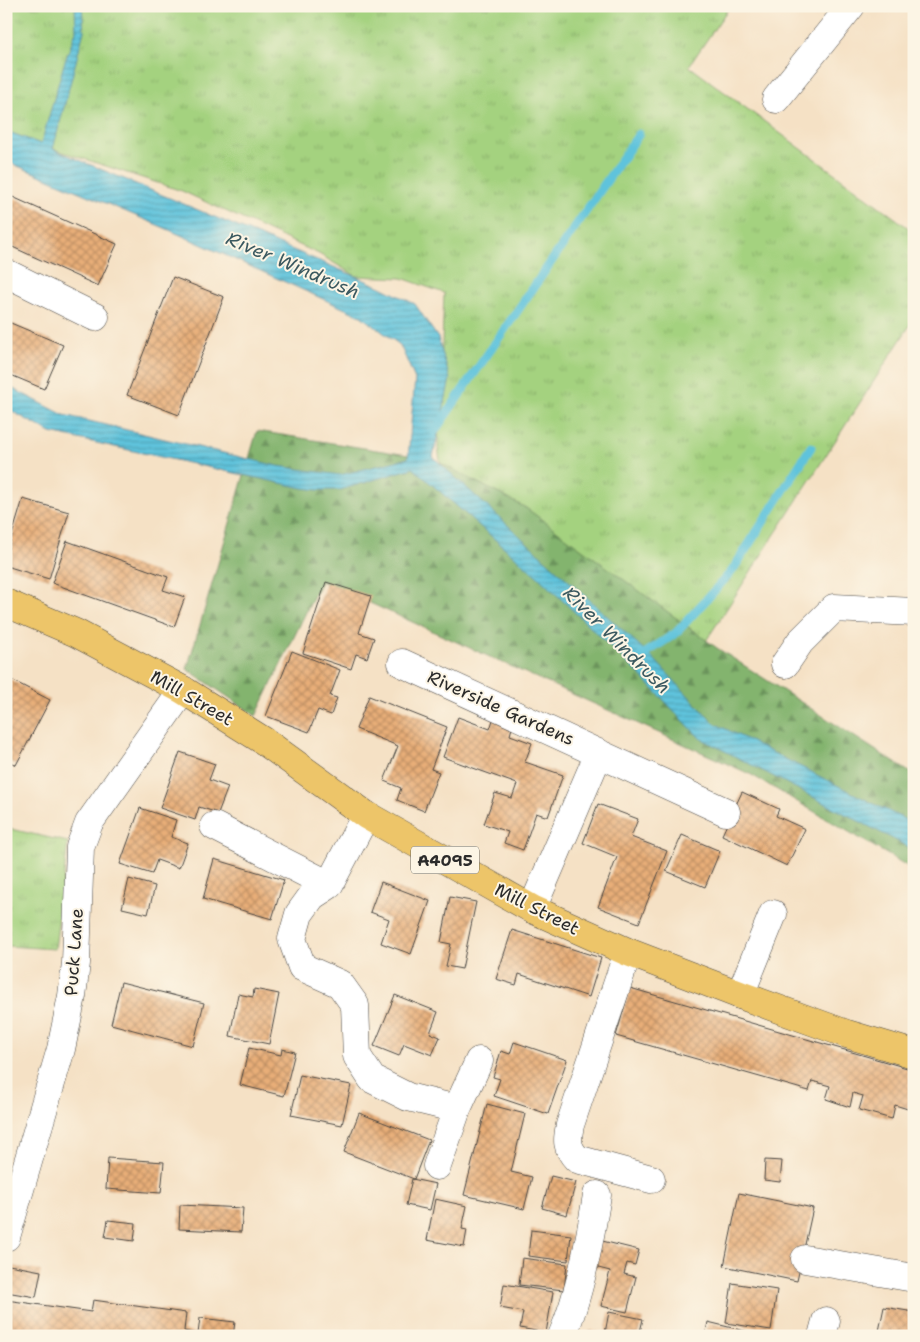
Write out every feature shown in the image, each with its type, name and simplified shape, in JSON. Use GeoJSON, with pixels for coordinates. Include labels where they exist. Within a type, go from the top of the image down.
{"type":"FeatureCollection","features":[{"type":"Feature","properties":{"kind":"main road","name":"Mill Street"},"geometry":{"type":"LineString","coordinates":[[6,603],[76,633],[183,690],[264,741],[366,815],[532,909],[628,952],[740,995],[847,1034],[914,1054]]}},
{"type":"Feature","properties":{"kind":"street"},"geometry":{"type":"LineString","coordinates":[[776,99],[851,6]]}},
{"type":"Feature","properties":{"kind":"street"},"geometry":{"type":"LineString","coordinates":[[6,273],[96,317]]}},
{"type":"Feature","properties":{"kind":"street"},"geometry":{"type":"LineString","coordinates":[[785,664],[800,642],[834,608],[914,612]]}},
{"type":"Feature","properties":{"kind":"street","name":"Riverside Gardens"},"geometry":{"type":"LineString","coordinates":[[402,663],[726,812]]}},
{"type":"Feature","properties":{"kind":"street","name":"Puck Lane"},"geometry":{"type":"LineString","coordinates":[[6,1237],[61,1049],[72,996],[76,963],[80,847],[89,823],[183,690]]}},
{"type":"Feature","properties":{"kind":"street"},"geometry":{"type":"LineString","coordinates":[[532,909],[599,753]]}},
{"type":"Feature","properties":{"kind":"street"},"geometry":{"type":"LineString","coordinates":[[366,815],[329,885],[312,896],[299,914],[292,939],[302,967],[340,984],[355,1005],[357,1056],[372,1079],[408,1097],[457,1109]]}},
{"type":"Feature","properties":{"kind":"street"},"geometry":{"type":"LineString","coordinates":[[214,826],[329,885]]}},
{"type":"Feature","properties":{"kind":"street"},"geometry":{"type":"LineString","coordinates":[[740,995],[773,914]]}},
{"type":"Feature","properties":{"kind":"street"},"geometry":{"type":"LineString","coordinates":[[628,952],[567,1139],[570,1151],[577,1159],[651,1179]]}},
{"type":"Feature","properties":{"kind":"street"},"geometry":{"type":"LineString","coordinates":[[436,1166],[457,1109],[479,1061]]}},
{"type":"Feature","properties":{"kind":"street"},"geometry":{"type":"LineString","coordinates":[[562,1336],[570,1317],[592,1227],[596,1195]]}},
{"type":"Feature","properties":{"kind":"street"},"geometry":{"type":"LineString","coordinates":[[805,1259],[914,1278]]}},
{"type":"Feature","properties":{"kind":"green space"},"geometry":{"type":"Polygon","coordinates":[[[6,6],[730,6],[689,66],[914,232],[914,319],[693,661],[446,495],[438,448],[444,293],[402,278],[356,276],[319,254],[182,191],[54,149],[6,131],[6,6]]]}},
{"type":"Feature","properties":{"kind":"green space"},"geometry":{"type":"Polygon","coordinates":[[[257,431],[433,459],[526,508],[717,648],[914,775],[914,870],[750,774],[321,581],[256,716],[187,669],[257,431]]]}},
{"type":"Feature","properties":{"kind":"green space"},"geometry":{"type":"Polygon","coordinates":[[[6,828],[68,842],[55,949],[7,946],[6,828]]]}},
{"type":"Feature","properties":{"kind":"water","name":"River Windrush"},"geometry":{"type":"Polygon","coordinates":[[[75,6],[82,6],[84,31],[53,149],[381,287],[415,304],[438,338],[450,379],[433,457],[652,657],[714,723],[914,824],[914,850],[700,738],[636,671],[537,576],[413,468],[340,490],[303,488],[51,433],[6,408],[6,385],[64,415],[278,466],[340,475],[408,458],[415,379],[400,345],[361,316],[167,229],[6,161],[6,131],[41,144],[64,64],[76,31],[75,6]]]}},
{"type":"Feature","properties":{"kind":"building"},"geometry":{"type":"Polygon","coordinates":[[[6,194],[117,244],[98,286],[6,244],[6,194]]]}},
{"type":"Feature","properties":{"kind":"building"},"geometry":{"type":"Polygon","coordinates":[[[173,277],[224,297],[179,415],[127,395],[173,277]]]}},
{"type":"Feature","properties":{"kind":"building"},"geometry":{"type":"Polygon","coordinates":[[[6,321],[63,345],[44,389],[6,373],[6,321]]]}},
{"type":"Feature","properties":{"kind":"building"},"geometry":{"type":"Polygon","coordinates":[[[23,499],[69,512],[49,579],[6,566],[6,555],[23,499]]]}},
{"type":"Feature","properties":{"kind":"building"},"geometry":{"type":"Polygon","coordinates":[[[67,541],[168,577],[163,590],[185,597],[174,627],[52,583],[67,541]]]}},
{"type":"Feature","properties":{"kind":"building"},"geometry":{"type":"Polygon","coordinates":[[[326,582],[371,596],[359,633],[374,638],[367,658],[356,654],[351,669],[303,653],[326,582]]]}},
{"type":"Feature","properties":{"kind":"building"},"geometry":{"type":"Polygon","coordinates":[[[292,651],[340,670],[330,696],[337,698],[331,715],[318,710],[309,732],[266,716],[292,651]]]}},
{"type":"Feature","properties":{"kind":"building"},"geometry":{"type":"Polygon","coordinates":[[[6,677],[50,700],[16,765],[6,760],[6,677]]]}},
{"type":"Feature","properties":{"kind":"building"},"geometry":{"type":"Polygon","coordinates":[[[369,696],[447,727],[431,769],[439,772],[424,811],[397,800],[401,788],[384,781],[398,746],[356,729],[369,696]]]}},
{"type":"Feature","properties":{"kind":"building"},"geometry":{"type":"Polygon","coordinates":[[[458,717],[490,729],[494,717],[513,724],[510,735],[532,743],[525,762],[563,775],[548,817],[536,813],[523,850],[504,843],[508,832],[484,824],[495,793],[512,798],[517,784],[443,757],[458,717]]]}},
{"type":"Feature","properties":{"kind":"building"},"geometry":{"type":"Polygon","coordinates":[[[180,752],[215,764],[209,780],[228,787],[218,813],[199,807],[195,820],[160,808],[180,752]]]}},
{"type":"Feature","properties":{"kind":"building"},"geometry":{"type":"Polygon","coordinates":[[[742,792],[779,809],[776,816],[805,829],[787,866],[722,835],[742,792]]]}},
{"type":"Feature","properties":{"kind":"building"},"geometry":{"type":"Polygon","coordinates":[[[598,804],[638,819],[631,837],[667,851],[639,923],[598,907],[617,857],[583,843],[598,804]]]}},
{"type":"Feature","properties":{"kind":"building"},"geometry":{"type":"Polygon","coordinates":[[[140,808],[176,820],[171,837],[188,843],[179,868],[157,860],[152,874],[120,864],[140,808]]]}},
{"type":"Feature","properties":{"kind":"building"},"geometry":{"type":"Polygon","coordinates":[[[682,835],[720,851],[705,887],[666,871],[682,835]]]}},
{"type":"Feature","properties":{"kind":"building"},"geometry":{"type":"Polygon","coordinates":[[[214,859],[284,880],[272,919],[203,899],[214,859]]]}},
{"type":"Feature","properties":{"kind":"building"},"geometry":{"type":"Polygon","coordinates":[[[129,879],[155,886],[148,914],[122,908],[129,879]]]}},
{"type":"Feature","properties":{"kind":"building"},"geometry":{"type":"Polygon","coordinates":[[[381,882],[430,901],[411,954],[381,943],[389,919],[370,912],[381,882]]]}},
{"type":"Feature","properties":{"kind":"building"},"geometry":{"type":"Polygon","coordinates":[[[450,897],[476,902],[462,969],[446,966],[451,944],[441,942],[450,897]]]}},
{"type":"Feature","properties":{"kind":"building"},"geometry":{"type":"Polygon","coordinates":[[[512,930],[601,958],[589,997],[519,974],[516,985],[496,979],[512,930]]]}},
{"type":"Feature","properties":{"kind":"building"},"geometry":{"type":"Polygon","coordinates":[[[121,982],[204,1003],[193,1046],[111,1024],[121,982]]]}},
{"type":"Feature","properties":{"kind":"building"},"geometry":{"type":"Polygon","coordinates":[[[630,988],[914,1070],[914,1111],[895,1105],[892,1119],[859,1110],[863,1096],[853,1093],[850,1107],[826,1099],[830,1086],[812,1081],[809,1091],[616,1036],[630,988]]]}},
{"type":"Feature","properties":{"kind":"building"},"geometry":{"type":"Polygon","coordinates":[[[254,989],[279,994],[269,1044],[230,1036],[238,994],[253,997],[254,989]]]}},
{"type":"Feature","properties":{"kind":"building"},"geometry":{"type":"Polygon","coordinates":[[[395,995],[438,1012],[430,1033],[440,1037],[432,1055],[404,1044],[399,1056],[374,1046],[395,995]]]}},
{"type":"Feature","properties":{"kind":"building"},"geometry":{"type":"Polygon","coordinates":[[[514,1042],[567,1060],[548,1114],[494,1096],[500,1079],[493,1077],[501,1051],[510,1054],[514,1042]]]}},
{"type":"Feature","properties":{"kind":"building"},"geometry":{"type":"Polygon","coordinates":[[[249,1048],[281,1055],[282,1049],[295,1052],[284,1096],[240,1085],[249,1048]]]}},
{"type":"Feature","properties":{"kind":"building"},"geometry":{"type":"Polygon","coordinates":[[[300,1075],[351,1085],[342,1125],[291,1115],[300,1075]]]}},
{"type":"Feature","properties":{"kind":"building"},"geometry":{"type":"Polygon","coordinates":[[[487,1104],[525,1114],[511,1172],[532,1177],[524,1209],[464,1195],[487,1104]]]}},
{"type":"Feature","properties":{"kind":"building"},"geometry":{"type":"Polygon","coordinates":[[[359,1113],[429,1140],[414,1179],[344,1152],[359,1113]]]}},
{"type":"Feature","properties":{"kind":"building"},"geometry":{"type":"Polygon","coordinates":[[[108,1158],[164,1162],[161,1193],[106,1189],[108,1158]]]}},
{"type":"Feature","properties":{"kind":"building"},"geometry":{"type":"Polygon","coordinates":[[[765,1160],[782,1161],[780,1182],[764,1180],[765,1160]]]}},
{"type":"Feature","properties":{"kind":"building"},"geometry":{"type":"Polygon","coordinates":[[[551,1176],[576,1182],[567,1215],[542,1208],[551,1176]]]}},
{"type":"Feature","properties":{"kind":"building"},"geometry":{"type":"Polygon","coordinates":[[[412,1179],[436,1184],[430,1210],[406,1205],[412,1179]]]}},
{"type":"Feature","properties":{"kind":"building"},"geometry":{"type":"Polygon","coordinates":[[[739,1193],[813,1208],[797,1281],[724,1266],[739,1193]]]}},
{"type":"Feature","properties":{"kind":"building"},"geometry":{"type":"Polygon","coordinates":[[[435,1199],[467,1206],[462,1229],[467,1230],[464,1247],[427,1240],[435,1199]]]}},
{"type":"Feature","properties":{"kind":"building"},"geometry":{"type":"Polygon","coordinates":[[[180,1205],[243,1208],[241,1232],[179,1229],[180,1205]]]}},
{"type":"Feature","properties":{"kind":"building"},"geometry":{"type":"Polygon","coordinates":[[[108,1220],[136,1223],[134,1241],[105,1237],[108,1220]]]}},
{"type":"Feature","properties":{"kind":"building"},"geometry":{"type":"Polygon","coordinates":[[[531,1230],[571,1235],[568,1261],[528,1256],[531,1230]]]}},
{"type":"Feature","properties":{"kind":"building"},"geometry":{"type":"Polygon","coordinates":[[[590,1238],[639,1250],[635,1265],[627,1263],[624,1274],[636,1277],[627,1312],[601,1306],[610,1271],[583,1264],[590,1238]]]}},
{"type":"Feature","properties":{"kind":"building"},"geometry":{"type":"Polygon","coordinates":[[[522,1258],[567,1264],[564,1290],[519,1285],[522,1258]]]}},
{"type":"Feature","properties":{"kind":"building"},"geometry":{"type":"Polygon","coordinates":[[[9,1265],[41,1271],[36,1297],[6,1292],[9,1265]]]}},
{"type":"Feature","properties":{"kind":"building"},"geometry":{"type":"Polygon","coordinates":[[[732,1283],[777,1290],[771,1330],[726,1323],[732,1283]]]}},
{"type":"Feature","properties":{"kind":"building"},"geometry":{"type":"Polygon","coordinates":[[[504,1284],[553,1292],[546,1333],[520,1328],[523,1312],[500,1308],[504,1284]]]}},
{"type":"Feature","properties":{"kind":"building"},"geometry":{"type":"Polygon","coordinates":[[[6,1300],[91,1312],[93,1300],[186,1313],[184,1331],[198,1334],[200,1318],[235,1322],[233,1336],[6,1336],[6,1300]]]}},
{"type":"Feature","properties":{"kind":"building"},"geometry":{"type":"Polygon","coordinates":[[[884,1307],[914,1312],[914,1336],[878,1336],[884,1307]]]}},
{"type":"Feature","properties":{"kind":"building"},"geometry":{"type":"Polygon","coordinates":[[[609,1312],[643,1319],[639,1336],[588,1336],[589,1330],[605,1333],[609,1312]]]}},
{"type":"Feature","properties":{"kind":"building"},"geometry":{"type":"Polygon","coordinates":[[[708,1322],[753,1333],[752,1336],[705,1336],[708,1322]]]}},
{"type":"Feature","properties":{"kind":"waterway"},"geometry":{"type":"LineString","coordinates":[[434,432],[639,134]]}},
{"type":"Feature","properties":{"kind":"waterway","name":"River Windrush"},"geometry":{"type":"LineString","coordinates":[[640,657],[676,633],[732,571],[811,447]]}}]}
